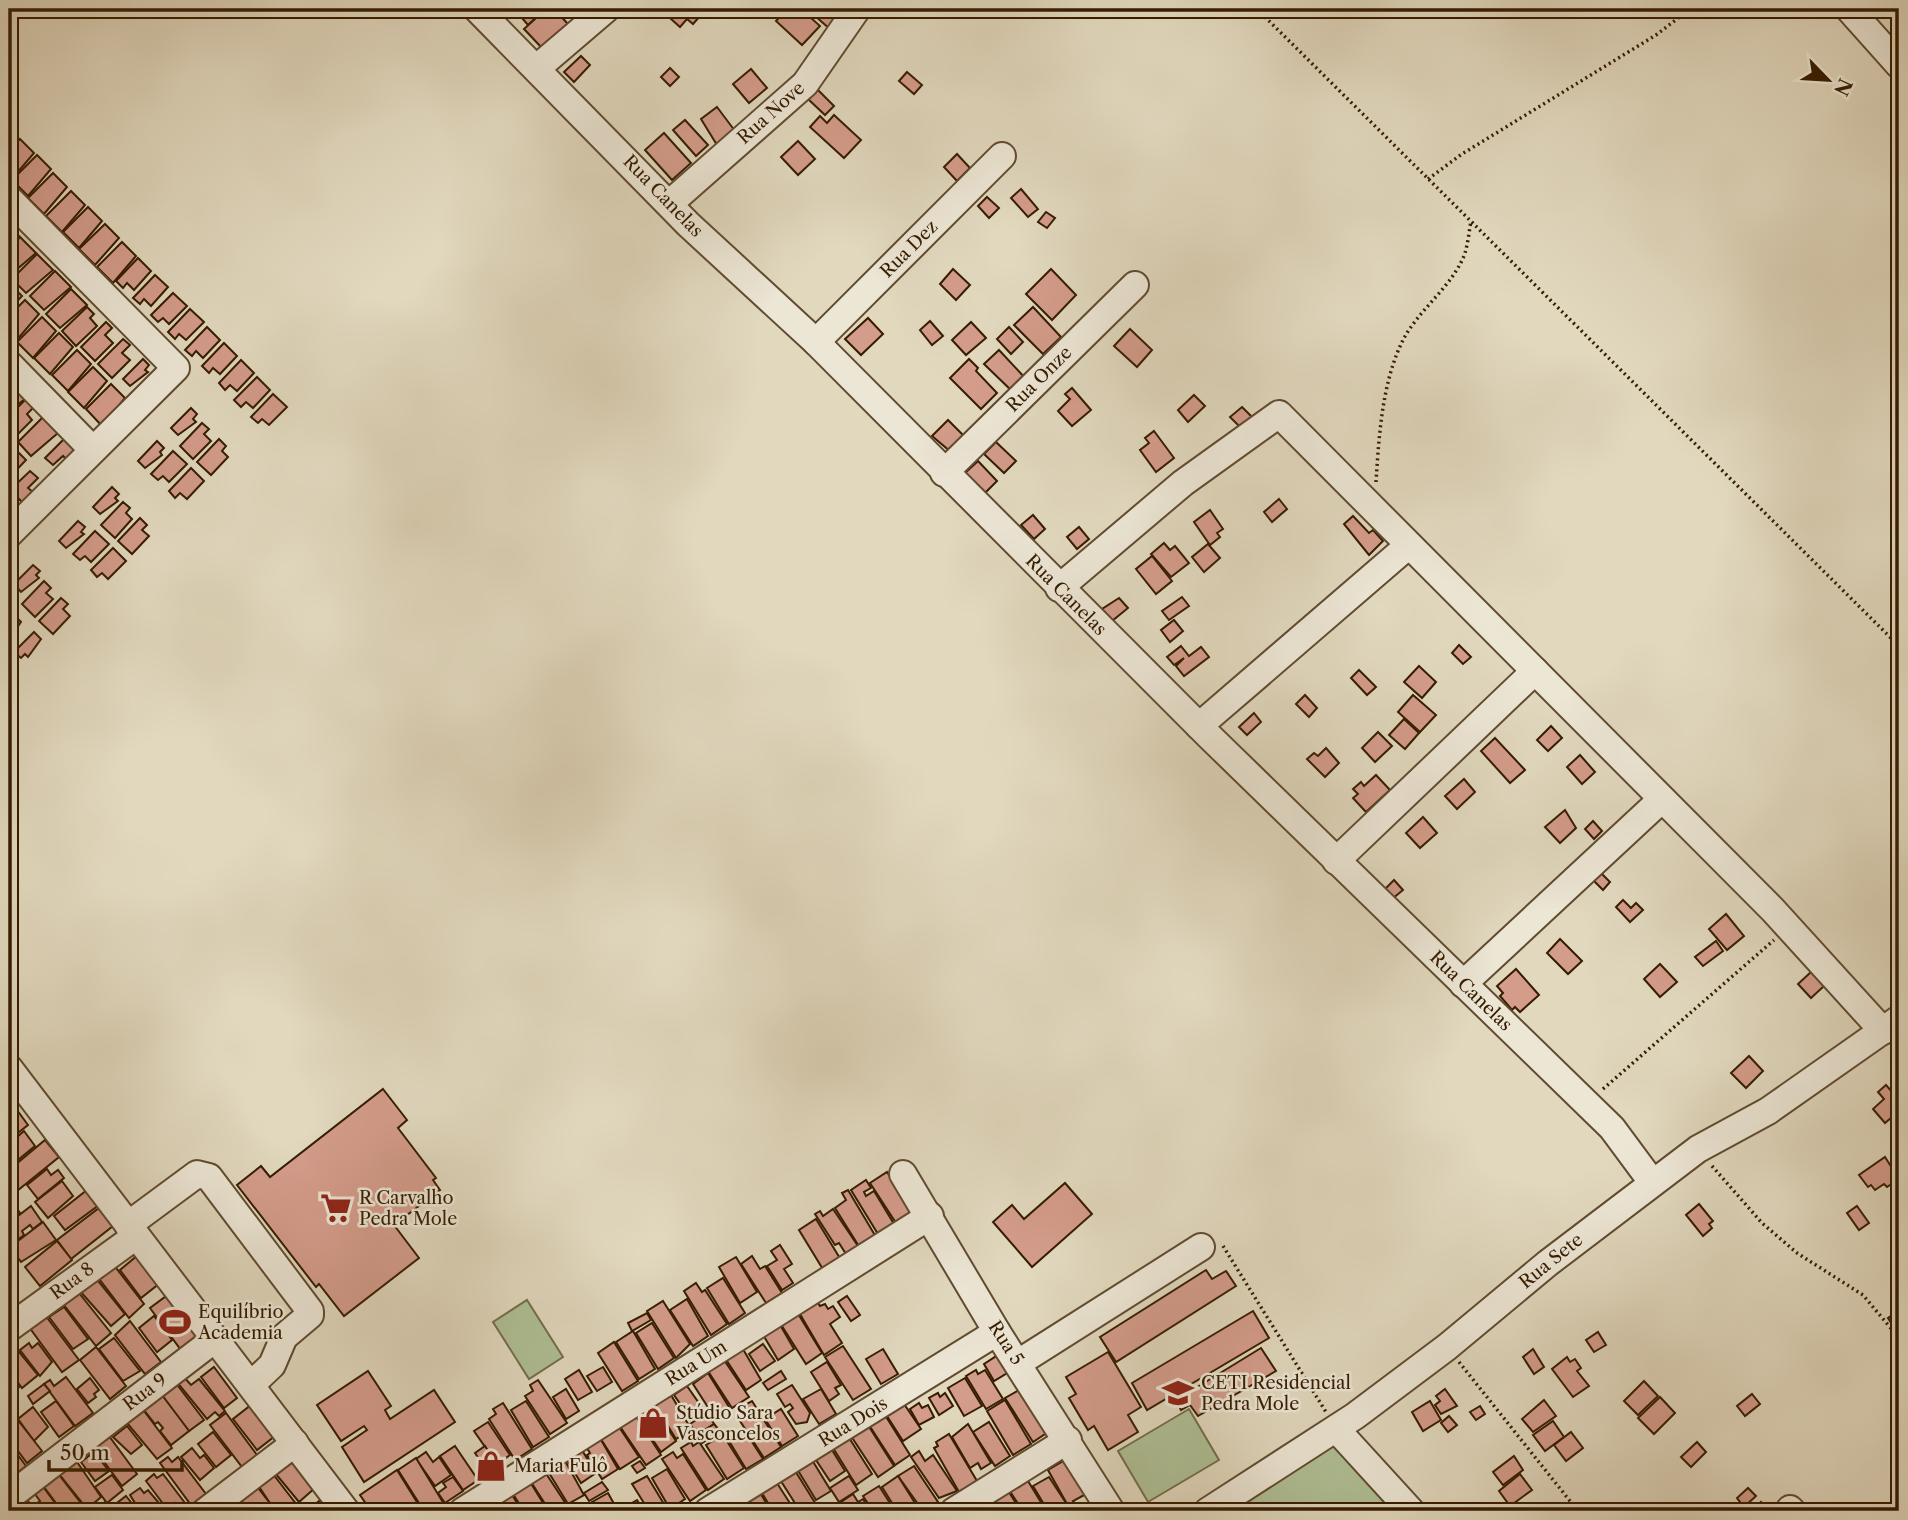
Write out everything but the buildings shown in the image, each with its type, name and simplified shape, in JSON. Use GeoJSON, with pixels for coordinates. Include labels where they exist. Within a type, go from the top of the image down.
{"type":"FeatureCollection","features":[{"type":"Feature","properties":{"kind":"street","name":"Rua Canelas"},"geometry":{"type":"LineString","coordinates":[[477,9],[669,204],[816,342],[1199,726],[1612,1128],[1652,1182]]}},
{"type":"Feature","properties":{"kind":"street"},"geometry":{"type":"LineString","coordinates":[[537,68],[606,9]]}},
{"type":"Feature","properties":{"kind":"street","name":"Rua Nove"},"geometry":{"type":"LineString","coordinates":[[669,204],[805,84],[857,9]]}},
{"type":"Feature","properties":{"kind":"street"},"geometry":{"type":"LineString","coordinates":[[1849,9],[1899,65]]}},
{"type":"Feature","properties":{"kind":"street","name":"Rua Dez"},"geometry":{"type":"LineString","coordinates":[[816,342],[1002,156]]}},
{"type":"Feature","properties":{"kind":"street"},"geometry":{"type":"LineString","coordinates":[[9,199],[176,368],[10,529]]}},
{"type":"Feature","properties":{"kind":"street","name":"Rua Onze"},"geometry":{"type":"LineString","coordinates":[[944,473],[1135,285]]}},
{"type":"Feature","properties":{"kind":"street"},"geometry":{"type":"LineString","coordinates":[[9,364],[93,450]]}},
{"type":"Feature","properties":{"kind":"street"},"geometry":{"type":"LineString","coordinates":[[1059,587],[1183,483],[1279,414],[1788,927],[1891,1025]]}},
{"type":"Feature","properties":{"kind":"street"},"geometry":{"type":"LineString","coordinates":[[1199,726],[1409,545]]}},
{"type":"Feature","properties":{"kind":"street"},"geometry":{"type":"LineString","coordinates":[[1336,861],[1535,671]]}},
{"type":"Feature","properties":{"kind":"street"},"geometry":{"type":"LineString","coordinates":[[1464,984],[1662,799]]}},
{"type":"Feature","properties":{"kind":"street","name":"Rua Sete"},"geometry":{"type":"LineString","coordinates":[[1208,1511],[1337,1430],[1447,1347],[1548,1263],[1652,1182],[1698,1149],[1769,1111],[1891,1025]]}},
{"type":"Feature","properties":{"kind":"street"},"geometry":{"type":"LineString","coordinates":[[9,1068],[346,1511]]}},
{"type":"Feature","properties":{"kind":"street","name":"Rua 8"},"geometry":{"type":"LineString","coordinates":[[14,1314],[132,1230],[197,1174],[209,1177],[310,1311],[310,1315],[284,1337],[272,1365],[251,1385]]}},
{"type":"Feature","properties":{"kind":"street","name":"Rua 5"},"geometry":{"type":"LineString","coordinates":[[903,1174],[997,1332],[1111,1511]]}},
{"type":"Feature","properties":{"kind":"street","name":"Rua Um"},"geometry":{"type":"LineString","coordinates":[[463,1511],[929,1216]]}},
{"type":"Feature","properties":{"kind":"street"},"geometry":{"type":"LineString","coordinates":[[1018,1363],[1201,1247]]}},
{"type":"Feature","properties":{"kind":"street","name":"Rua Dois"},"geometry":{"type":"LineString","coordinates":[[708,1511],[997,1332]]}},
{"type":"Feature","properties":{"kind":"street","name":"Rua 9"},"geometry":{"type":"LineString","coordinates":[[9,1497],[215,1339]]}},
{"type":"Feature","properties":{"kind":"street"},"geometry":{"type":"LineString","coordinates":[[1337,1430],[1412,1511]]}},
{"type":"Feature","properties":{"kind":"street"},"geometry":{"type":"LineString","coordinates":[[954,1511],[1068,1440]]}},
{"type":"Feature","properties":{"kind":"street"},"geometry":{"type":"LineString","coordinates":[[206,1511],[295,1443]]}},
{"type":"Feature","properties":{"kind":"path"},"geometry":{"type":"LineString","coordinates":[[1257,9],[1899,646]]}},
{"type":"Feature","properties":{"kind":"path"},"geometry":{"type":"LineString","coordinates":[[1429,179],[1462,155],[1656,35],[1690,9]]}},
{"type":"Feature","properties":{"kind":"path"},"geometry":{"type":"LineString","coordinates":[[1376,512],[1379,439],[1389,383],[1399,353],[1421,311],[1448,281],[1465,254],[1471,221]]}},
{"type":"Feature","properties":{"kind":"path"},"geometry":{"type":"LineString","coordinates":[[1586,1103],[1788,927]]}},
{"type":"Feature","properties":{"kind":"path"},"geometry":{"type":"LineString","coordinates":[[1698,1149],[1762,1223],[1797,1253],[1863,1296],[1899,1338]]}},
{"type":"Feature","properties":{"kind":"path"},"geometry":{"type":"LineString","coordinates":[[1201,1247],[1218,1244],[1231,1256],[1337,1430]]}},
{"type":"Feature","properties":{"kind":"path"},"geometry":{"type":"LineString","coordinates":[[1447,1347],[1578,1511]]}},
{"type":"Feature","properties":{"kind":"green space"},"geometry":{"type":"Polygon","coordinates":[[[527,1300],[563,1357],[529,1379],[493,1322],[527,1300]]]}},
{"type":"Feature","properties":{"kind":"green space"},"geometry":{"type":"Polygon","coordinates":[[[1189,1409],[1219,1460],[1148,1502],[1118,1451],[1189,1409]]]}},
{"type":"Feature","properties":{"kind":"green space"},"geometry":{"type":"Polygon","coordinates":[[[1334,1441],[1400,1511],[1222,1511],[1334,1441]]]}},
{"type":"Feature","properties":{"kind":"place","name":"R Carvalho Pedra Mole"},"geometry":{"type":"Point","coordinates":[336,1208]}},
{"type":"Feature","properties":{"kind":"place","name":"Equilíbrio Academia"},"geometry":{"type":"Point","coordinates":[175,1322]}},
{"type":"Feature","properties":{"kind":"place","name":"CETI Residencial Pedra Mole"},"geometry":{"type":"Point","coordinates":[1178,1393]}},
{"type":"Feature","properties":{"kind":"place","name":"Stúdio Sara Vasconcelos"},"geometry":{"type":"Point","coordinates":[653,1423]}},
{"type":"Feature","properties":{"kind":"place","name":"Maria Fulô"},"geometry":{"type":"Point","coordinates":[491,1466]}}]}
